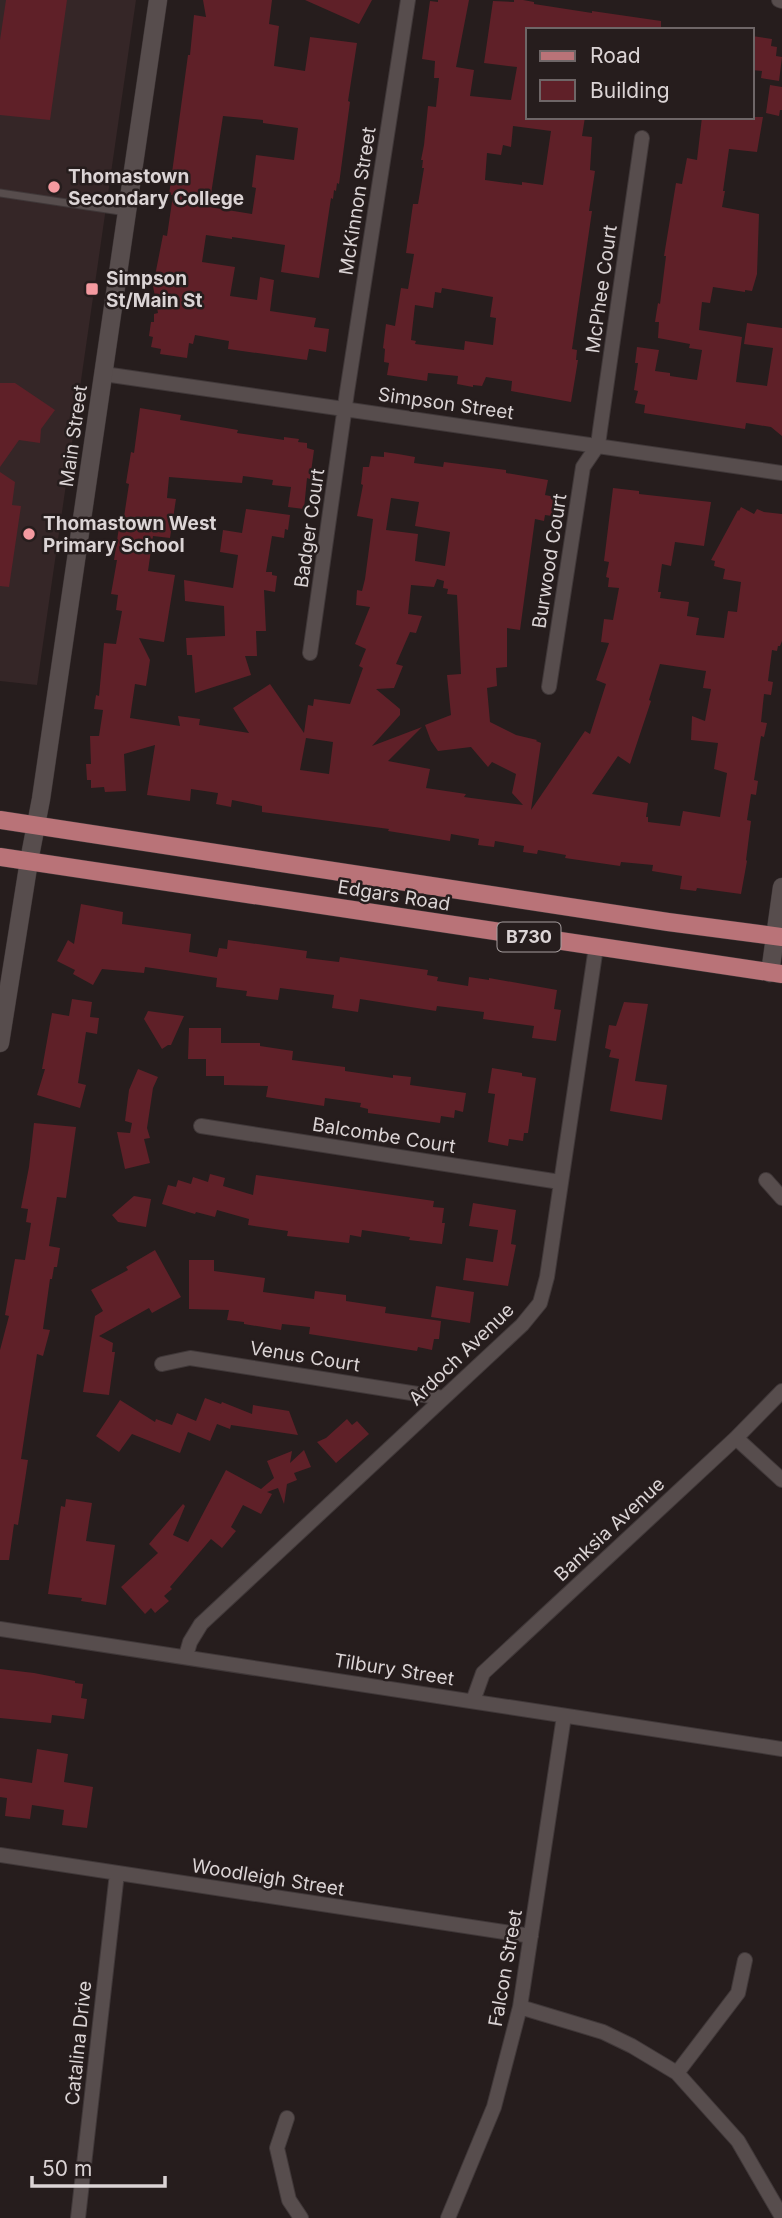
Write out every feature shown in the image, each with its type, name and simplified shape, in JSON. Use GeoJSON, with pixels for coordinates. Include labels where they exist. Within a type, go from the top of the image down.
{"type":"FeatureCollection","features":[{"type":"Feature","properties":{"kind":"main road","name":"Edgars Road"},"geometry":{"type":"LineString","coordinates":[[0,820],[778,937]]}},
{"type":"Feature","properties":{"kind":"main road","name":"Edgars Road"},"geometry":{"type":"LineString","coordinates":[[0,856],[776,973]]}},
{"type":"Feature","properties":{"kind":"street","name":"Main Street"},"geometry":{"type":"LineString","coordinates":[[0,1043],[36,825],[158,0]]}},
{"type":"Feature","properties":{"kind":"street","name":"McKinnon Street"},"geometry":{"type":"LineString","coordinates":[[345,408],[408,0]]}},
{"type":"Feature","properties":{"kind":"street","name":"McPhee Court"},"geometry":{"type":"LineString","coordinates":[[598,445],[642,138]]}},
{"type":"Feature","properties":{"kind":"street","name":"Simpson Street"},"geometry":{"type":"LineString","coordinates":[[104,374],[782,473]]}},
{"type":"Feature","properties":{"kind":"street","name":"Badger Court"},"geometry":{"type":"LineString","coordinates":[[310,653],[345,408]]}},
{"type":"Feature","properties":{"kind":"street","name":"Burwood Court"},"geometry":{"type":"LineString","coordinates":[[549,687],[583,467],[598,445]]}},
{"type":"Feature","properties":{"kind":"street"},"geometry":{"type":"LineString","coordinates":[[776,973],[782,887]]}},
{"type":"Feature","properties":{"kind":"street","name":"Ardoch Avenue"},"geometry":{"type":"LineString","coordinates":[[186,1657],[190,1642],[201,1625],[522,1325],[540,1303],[547,1277],[596,947]]}},
{"type":"Feature","properties":{"kind":"street","name":"Balcombe Court"},"geometry":{"type":"LineString","coordinates":[[201,1126],[560,1182]]}},
{"type":"Feature","properties":{"kind":"street"},"geometry":{"type":"LineString","coordinates":[[766,1181],[782,1198]]}},
{"type":"Feature","properties":{"kind":"street","name":"Venus Court"},"geometry":{"type":"LineString","coordinates":[[162,1364],[190,1357],[443,1398]]}},
{"type":"Feature","properties":{"kind":"street","name":"Banksia Avenue"},"geometry":{"type":"LineString","coordinates":[[473,1701],[483,1673],[782,1391]]}},
{"type":"Feature","properties":{"kind":"street"},"geometry":{"type":"LineString","coordinates":[[736,1437],[782,1480]]}},
{"type":"Feature","properties":{"kind":"street","name":"Tilbury Street"},"geometry":{"type":"LineString","coordinates":[[0,1629],[782,1749]]}},
{"type":"Feature","properties":{"kind":"street","name":"Falcon Street"},"geometry":{"type":"LineString","coordinates":[[447,2218],[494,2107],[520,2007],[564,1716]]}},
{"type":"Feature","properties":{"kind":"street","name":"Woodleigh Street"},"geometry":{"type":"LineString","coordinates":[[0,1855],[531,1936]]}},
{"type":"Feature","properties":{"kind":"street","name":"Catalina Drive"},"geometry":{"type":"LineString","coordinates":[[78,2218],[117,1873]]}},
{"type":"Feature","properties":{"kind":"street"},"geometry":{"type":"LineString","coordinates":[[677,2073],[738,1993],[745,1960]]}},
{"type":"Feature","properties":{"kind":"street"},"geometry":{"type":"LineString","coordinates":[[520,2007],[603,2032],[677,2073],[738,2141],[782,2217]]}},
{"type":"Feature","properties":{"kind":"street"},"geometry":{"type":"LineString","coordinates":[[287,2118],[277,2148],[289,2200],[300,2218]]}},
{"type":"Feature","properties":{"kind":"lane"},"geometry":{"type":"LineString","coordinates":[[0,193],[127,212]]}},
{"type":"Feature","properties":{"kind":"shaded area","name":"Thomastown Secondary College"},"geometry":{"type":"Polygon","coordinates":[[[0,0],[136,0],[37,685],[0,681],[0,0]]]}},
{"type":"Feature","properties":{"kind":"building"},"geometry":{"type":"Polygon","coordinates":[[[6,0],[67,0],[50,120],[0,115],[0,40],[6,0]]]}},
{"type":"Feature","properties":{"kind":"building"},"geometry":{"type":"Polygon","coordinates":[[[203,0],[272,0],[269,24],[279,26],[274,66],[305,71],[310,37],[357,43],[339,184],[337,183],[336,191],[334,190],[333,199],[331,198],[319,278],[281,272],[285,245],[206,235],[202,262],[235,267],[230,296],[257,300],[260,277],[274,280],[270,311],[316,318],[314,327],[329,329],[326,352],[309,349],[307,360],[228,349],[229,341],[195,335],[193,344],[189,343],[187,358],[160,354],[161,349],[151,347],[151,322],[154,322],[154,314],[158,313],[153,286],[163,235],[167,236],[173,195],[169,195],[194,15],[206,17],[203,0]],[[223,116],[209,207],[252,214],[256,188],[252,187],[256,155],[294,160],[298,128],[263,123],[263,120],[223,116]]]}},
{"type":"Feature","properties":{"kind":"building"},"geometry":{"type":"Polygon","coordinates":[[[305,0],[372,0],[359,24],[305,0]]]}},
{"type":"Feature","properties":{"kind":"building"},"geometry":{"type":"Polygon","coordinates":[[[469,0],[456,67],[474,70],[470,96],[511,100],[517,67],[484,63],[493,1],[523,0],[592,13],[661,21],[661,28],[526,28],[526,119],[585,119],[582,136],[592,137],[590,170],[595,171],[589,211],[592,211],[572,349],[577,350],[578,360],[571,402],[511,391],[512,381],[486,377],[482,386],[473,387],[457,384],[458,376],[428,373],[427,381],[387,375],[389,363],[384,362],[383,348],[386,324],[395,326],[401,288],[408,289],[414,254],[406,253],[413,204],[418,204],[424,168],[421,160],[428,106],[436,107],[439,78],[434,78],[435,61],[422,59],[430,1],[469,0]],[[513,126],[511,147],[503,145],[501,155],[487,153],[485,180],[543,185],[551,131],[513,126]],[[442,288],[441,293],[435,292],[433,308],[415,305],[411,340],[416,341],[415,344],[464,350],[465,341],[493,345],[496,318],[490,317],[493,297],[442,288]]]}},
{"type":"Feature","properties":{"kind":"building"},"geometry":{"type":"Polygon","coordinates":[[[754,36],[772,39],[771,46],[777,47],[776,56],[782,57],[779,81],[761,78],[762,71],[754,70],[754,36]]]}},
{"type":"Feature","properties":{"kind":"building"},"geometry":{"type":"Polygon","coordinates":[[[770,85],[782,87],[782,110],[779,116],[766,113],[770,85]]]}},
{"type":"Feature","properties":{"kind":"building"},"geometry":{"type":"Polygon","coordinates":[[[763,117],[757,152],[729,149],[723,191],[722,207],[759,214],[757,274],[752,291],[713,287],[710,303],[702,302],[699,330],[742,337],[736,382],[767,386],[773,348],[744,344],[747,323],[782,328],[782,436],[771,427],[746,423],[745,429],[644,413],[645,405],[635,403],[638,391],[634,390],[638,363],[635,363],[637,347],[659,350],[655,371],[697,380],[702,350],[689,348],[690,344],[658,338],[659,322],[655,322],[658,303],[660,304],[664,256],[676,183],[682,184],[687,158],[697,160],[702,119],[763,117]]]}},
{"type":"Feature","properties":{"kind":"building"},"geometry":{"type":"Polygon","coordinates":[[[0,383],[15,383],[55,410],[41,429],[40,443],[19,440],[0,467],[0,383]]]}},
{"type":"Feature","properties":{"kind":"building"},"geometry":{"type":"Polygon","coordinates":[[[140,408],[181,415],[180,420],[238,430],[237,433],[284,440],[284,437],[299,439],[298,442],[307,443],[307,448],[314,450],[310,479],[307,478],[304,509],[288,507],[291,487],[272,485],[273,480],[243,476],[242,483],[169,477],[167,498],[176,499],[170,538],[153,536],[148,571],[175,575],[164,642],[139,638],[150,660],[146,686],[135,684],[130,718],[180,726],[178,716],[200,719],[199,725],[249,733],[233,708],[270,684],[304,733],[308,705],[313,706],[314,699],[350,704],[363,668],[359,666],[366,649],[355,644],[370,607],[356,605],[357,590],[362,591],[365,579],[373,519],[357,516],[363,485],[363,467],[369,467],[371,456],[384,457],[384,452],[415,457],[414,463],[443,467],[444,462],[506,470],[506,473],[548,480],[545,495],[555,497],[552,516],[545,515],[544,521],[535,519],[520,630],[507,628],[507,667],[496,668],[497,686],[487,688],[490,722],[516,735],[541,743],[531,810],[585,731],[590,734],[606,684],[596,680],[609,643],[601,642],[604,619],[613,620],[619,588],[608,587],[609,578],[606,577],[609,562],[604,561],[613,488],[639,491],[639,494],[711,502],[704,546],[675,542],[671,566],[662,564],[658,592],[661,592],[660,598],[689,602],[687,616],[699,618],[696,635],[724,638],[728,611],[737,612],[741,582],[723,579],[725,569],[714,566],[715,561],[711,560],[738,510],[741,507],[754,514],[757,509],[782,514],[782,641],[777,651],[772,650],[768,681],[773,682],[771,695],[764,694],[761,722],[767,723],[764,737],[761,736],[754,780],[758,781],[756,795],[751,794],[747,820],[751,821],[741,894],[697,888],[696,891],[680,889],[682,876],[652,871],[653,865],[621,862],[620,866],[565,858],[566,855],[538,850],[537,854],[523,852],[524,846],[495,841],[494,847],[478,845],[479,839],[451,834],[450,841],[388,831],[389,829],[262,812],[262,806],[232,800],[231,807],[216,804],[218,793],[191,789],[190,801],[147,795],[155,745],[124,754],[126,791],[105,792],[104,787],[91,788],[91,780],[87,780],[86,764],[91,764],[90,736],[99,736],[103,710],[94,709],[96,695],[99,696],[104,643],[116,644],[122,611],[116,610],[118,595],[111,594],[118,534],[121,516],[124,517],[129,484],[126,483],[131,452],[134,453],[140,408]],[[391,498],[386,530],[418,534],[415,561],[445,566],[450,532],[415,526],[419,502],[391,498]],[[437,579],[434,587],[411,585],[408,614],[422,616],[416,633],[410,632],[396,664],[403,666],[394,688],[376,689],[400,709],[400,715],[372,746],[422,727],[388,761],[430,769],[426,788],[466,794],[464,797],[523,805],[512,793],[516,774],[492,762],[488,767],[471,747],[438,751],[431,741],[425,725],[451,715],[447,675],[461,674],[457,595],[447,594],[448,589],[443,588],[444,581],[437,579]],[[660,664],[649,700],[651,701],[630,764],[618,756],[592,794],[648,803],[648,822],[680,826],[683,811],[720,817],[727,773],[714,769],[718,743],[691,740],[692,716],[705,721],[711,689],[703,688],[706,671],[660,664]],[[306,738],[300,770],[329,774],[333,742],[306,738]]]}},
{"type":"Feature","properties":{"kind":"building"},"geometry":{"type":"Polygon","coordinates":[[[0,472],[15,482],[12,505],[21,506],[9,587],[0,586],[0,472]]]}},
{"type":"Feature","properties":{"kind":"building"},"geometry":{"type":"Polygon","coordinates":[[[246,509],[290,515],[284,538],[272,536],[266,572],[277,576],[275,592],[264,590],[266,631],[256,631],[257,656],[245,656],[251,675],[195,693],[192,655],[187,655],[186,638],[225,636],[224,606],[185,601],[184,580],[233,588],[238,555],[220,552],[223,530],[242,533],[246,509]]]}},
{"type":"Feature","properties":{"kind":"building"},"geometry":{"type":"Polygon","coordinates":[[[81,904],[123,912],[122,924],[191,934],[189,952],[217,957],[219,948],[227,949],[228,940],[307,951],[306,958],[339,962],[340,957],[428,970],[427,975],[438,977],[437,981],[468,986],[469,977],[557,990],[554,1009],[561,1010],[556,1041],[532,1038],[534,1026],[483,1019],[484,1012],[437,1006],[436,1011],[360,999],[358,1012],[332,1008],[334,995],[280,988],[278,1000],[246,996],[247,991],[216,987],[217,978],[145,967],[144,973],[102,969],[93,985],[73,974],[75,970],[57,961],[68,940],[74,944],[81,904]]]}},
{"type":"Feature","properties":{"kind":"building"},"geometry":{"type":"Polygon","coordinates":[[[72,999],[92,1002],[90,1017],[99,1018],[97,1034],[86,1032],[78,1083],[86,1085],[80,1108],[37,1095],[45,1069],[42,1069],[52,1013],[69,1016],[72,999]]]}},
{"type":"Feature","properties":{"kind":"building"},"geometry":{"type":"Polygon","coordinates":[[[624,1002],[648,1004],[635,1081],[667,1085],[662,1120],[610,1111],[619,1059],[609,1057],[611,1050],[605,1048],[609,1025],[616,1026],[624,1002]]]}},
{"type":"Feature","properties":{"kind":"building"},"geometry":{"type":"Polygon","coordinates":[[[148,1011],[184,1016],[171,1045],[162,1049],[144,1019],[148,1011]]]}},
{"type":"Feature","properties":{"kind":"building"},"geometry":{"type":"Polygon","coordinates":[[[189,1028],[221,1028],[221,1043],[260,1043],[260,1046],[293,1051],[292,1060],[345,1067],[345,1071],[393,1078],[393,1075],[411,1077],[410,1085],[466,1093],[463,1112],[455,1110],[454,1118],[441,1116],[440,1123],[368,1113],[368,1109],[360,1107],[361,1103],[325,1098],[324,1106],[266,1097],[268,1086],[224,1085],[224,1076],[206,1076],[206,1059],[188,1059],[189,1028]]]}},
{"type":"Feature","properties":{"kind":"building"},"geometry":{"type":"Polygon","coordinates":[[[492,1068],[536,1078],[528,1133],[524,1133],[523,1141],[509,1139],[508,1146],[488,1142],[495,1094],[488,1093],[492,1068]]]}},
{"type":"Feature","properties":{"kind":"building"},"geometry":{"type":"Polygon","coordinates":[[[138,1069],[158,1077],[153,1088],[147,1128],[150,1138],[144,1139],[150,1163],[125,1169],[117,1132],[130,1133],[132,1123],[125,1121],[129,1090],[138,1069]]]}},
{"type":"Feature","properties":{"kind":"building"},"geometry":{"type":"Polygon","coordinates":[[[34,1123],[76,1127],[66,1198],[57,1197],[49,1246],[60,1248],[57,1267],[54,1267],[50,1279],[43,1329],[50,1330],[43,1356],[37,1354],[29,1406],[21,1459],[28,1460],[18,1525],[14,1524],[9,1560],[0,1560],[0,1350],[9,1316],[5,1315],[15,1259],[25,1260],[31,1223],[26,1222],[28,1209],[21,1208],[34,1123]]]}},
{"type":"Feature","properties":{"kind":"building"},"geometry":{"type":"Polygon","coordinates":[[[210,1174],[225,1178],[223,1186],[253,1195],[256,1175],[434,1201],[433,1207],[444,1208],[442,1244],[362,1230],[361,1237],[350,1235],[349,1243],[287,1236],[288,1231],[248,1225],[249,1219],[217,1210],[215,1217],[162,1204],[168,1185],[176,1187],[178,1180],[191,1184],[193,1177],[208,1182],[210,1174]]]}},
{"type":"Feature","properties":{"kind":"building"},"geometry":{"type":"Polygon","coordinates":[[[134,1196],[151,1199],[146,1227],[118,1222],[112,1215],[134,1196]]]}},
{"type":"Feature","properties":{"kind":"building"},"geometry":{"type":"Polygon","coordinates":[[[473,1203],[516,1210],[511,1244],[516,1245],[508,1286],[463,1280],[466,1258],[493,1262],[498,1230],[469,1226],[473,1203]]]}},
{"type":"Feature","properties":{"kind":"building"},"geometry":{"type":"Polygon","coordinates":[[[155,1250],[181,1297],[152,1313],[149,1308],[99,1336],[113,1343],[112,1352],[115,1352],[109,1395],[83,1392],[95,1316],[103,1311],[91,1290],[128,1270],[126,1267],[155,1250]]]}},
{"type":"Feature","properties":{"kind":"building"},"geometry":{"type":"Polygon","coordinates":[[[189,1260],[214,1260],[214,1271],[265,1278],[263,1292],[314,1299],[315,1291],[346,1295],[346,1301],[386,1307],[385,1313],[441,1321],[439,1339],[434,1339],[432,1350],[418,1347],[417,1351],[309,1334],[310,1327],[282,1324],[281,1330],[244,1324],[227,1320],[229,1310],[189,1309],[189,1260]]]}},
{"type":"Feature","properties":{"kind":"building"},"geometry":{"type":"Polygon","coordinates":[[[436,1286],[474,1292],[470,1323],[431,1317],[436,1286]]]}},
{"type":"Feature","properties":{"kind":"building"},"geometry":{"type":"Polygon","coordinates":[[[205,1398],[252,1414],[253,1405],[289,1411],[298,1435],[231,1425],[230,1429],[217,1424],[210,1441],[188,1432],[180,1453],[132,1434],[119,1452],[96,1436],[120,1400],[155,1422],[156,1419],[172,1425],[177,1413],[196,1421],[205,1398]]]}},
{"type":"Feature","properties":{"kind":"building"},"geometry":{"type":"Polygon","coordinates":[[[347,1419],[352,1425],[357,1421],[369,1434],[336,1463],[317,1442],[326,1438],[347,1419]]]}},
{"type":"Feature","properties":{"kind":"building"},"geometry":{"type":"Polygon","coordinates":[[[304,1450],[311,1467],[294,1473],[297,1480],[287,1484],[284,1504],[278,1488],[267,1492],[272,1494],[261,1514],[243,1505],[231,1527],[236,1531],[222,1548],[211,1539],[170,1587],[172,1589],[164,1596],[169,1601],[155,1613],[151,1608],[145,1614],[121,1587],[158,1553],[149,1544],[183,1504],[185,1506],[173,1535],[188,1542],[226,1470],[261,1489],[274,1478],[267,1461],[292,1451],[290,1463],[304,1450]]]}},
{"type":"Feature","properties":{"kind":"building"},"geometry":{"type":"Polygon","coordinates":[[[66,1499],[92,1503],[86,1541],[115,1545],[106,1605],[81,1601],[82,1598],[48,1594],[61,1506],[65,1507],[66,1499]]]}},
{"type":"Feature","properties":{"kind":"building"},"geometry":{"type":"Polygon","coordinates":[[[0,1669],[34,1673],[83,1684],[81,1698],[87,1699],[84,1719],[52,1715],[51,1723],[0,1718],[0,1669]]]}},
{"type":"Feature","properties":{"kind":"building"},"geometry":{"type":"Polygon","coordinates":[[[37,1749],[68,1754],[64,1782],[93,1787],[87,1828],[62,1825],[64,1810],[32,1805],[30,1819],[5,1816],[7,1798],[0,1797],[0,1778],[32,1783],[37,1749]]]}},
{"type":"Feature","properties":{"kind":"place","name":"Thomastown Secondary College"},"geometry":{"type":"Point","coordinates":[54,187]}},
{"type":"Feature","properties":{"kind":"place","name":"Simpson St/Main St"},"geometry":{"type":"Point","coordinates":[92,289]}},
{"type":"Feature","properties":{"kind":"place","name":"Thomastown West Primary School"},"geometry":{"type":"Point","coordinates":[29,534]}}]}
